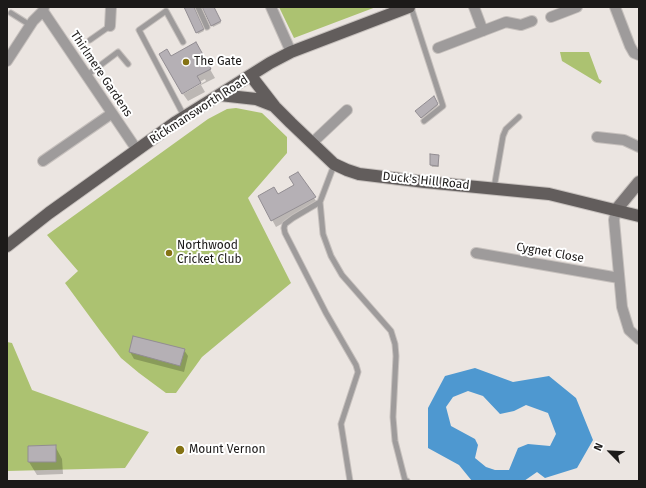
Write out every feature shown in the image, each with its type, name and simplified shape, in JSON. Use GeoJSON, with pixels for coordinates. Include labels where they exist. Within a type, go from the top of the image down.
{"type":"FeatureCollection","features":[{"type":"Feature","properties":{"kind":"main road","name":"Rickmansworth Road"},"geometry":{"type":"LineString","coordinates":[[7,246],[49,213],[136,150],[185,116],[270,63],[291,52],[410,7]]}},
{"type":"Feature","properties":{"kind":"main road","name":"Duck's Hill Road"},"geometry":{"type":"LineString","coordinates":[[251,76],[275,107],[334,164],[359,174],[549,194],[639,216]]}},
{"type":"Feature","properties":{"kind":"main road"},"geometry":{"type":"LineString","coordinates":[[220,95],[256,99],[275,107]]}},
{"type":"Feature","properties":{"kind":"street"},"geometry":{"type":"LineString","coordinates":[[110,26],[111,7]]}},
{"type":"Feature","properties":{"kind":"street"},"geometry":{"type":"LineString","coordinates":[[271,7],[291,52]]}},
{"type":"Feature","properties":{"kind":"street"},"geometry":{"type":"LineString","coordinates":[[474,7],[483,30]]}},
{"type":"Feature","properties":{"kind":"street"},"geometry":{"type":"LineString","coordinates":[[551,17],[577,7]]}},
{"type":"Feature","properties":{"kind":"street"},"geometry":{"type":"LineString","coordinates":[[615,7],[630,46],[634,53],[639,55]]}},
{"type":"Feature","properties":{"kind":"street","name":"Thirlmere Gardens"},"geometry":{"type":"LineString","coordinates":[[7,61],[30,25],[43,9],[136,150]]}},
{"type":"Feature","properties":{"kind":"street"},"geometry":{"type":"LineString","coordinates":[[438,48],[506,22],[521,25],[532,21]]}},
{"type":"Feature","properties":{"kind":"street"},"geometry":{"type":"LineString","coordinates":[[312,143],[347,110]]}},
{"type":"Feature","properties":{"kind":"street"},"geometry":{"type":"LineString","coordinates":[[43,161],[111,114]]}},
{"type":"Feature","properties":{"kind":"street"},"geometry":{"type":"LineString","coordinates":[[597,137],[624,140],[639,147]]}},
{"type":"Feature","properties":{"kind":"street"},"geometry":{"type":"LineString","coordinates":[[639,182],[616,210],[614,220],[619,278],[626,323],[629,330],[639,339]]}},
{"type":"Feature","properties":{"kind":"street","name":"Cygnet Close"},"geometry":{"type":"LineString","coordinates":[[476,253],[619,278]]}},
{"type":"Feature","properties":{"kind":"lane"},"geometry":{"type":"LineString","coordinates":[[198,7],[207,27]]}},
{"type":"Feature","properties":{"kind":"lane"},"geometry":{"type":"LineString","coordinates":[[410,7],[443,106],[424,121]]}},
{"type":"Feature","properties":{"kind":"lane"},"geometry":{"type":"LineString","coordinates":[[183,42],[166,11],[140,30],[185,116]]}},
{"type":"Feature","properties":{"kind":"lane"},"geometry":{"type":"LineString","coordinates":[[11,13],[30,25]]}},
{"type":"Feature","properties":{"kind":"lane"},"geometry":{"type":"LineString","coordinates":[[90,40],[110,26]]}},
{"type":"Feature","properties":{"kind":"lane"},"geometry":{"type":"LineString","coordinates":[[86,76],[118,52],[128,64]]}},
{"type":"Feature","properties":{"kind":"lane"},"geometry":{"type":"LineString","coordinates":[[494,189],[502,136],[506,129],[519,117]]}},
{"type":"Feature","properties":{"kind":"lane"},"geometry":{"type":"LineString","coordinates":[[334,164],[320,202],[323,234],[330,256],[342,275],[386,324],[391,331],[396,344],[393,417],[395,441],[406,481]]}},
{"type":"Feature","properties":{"kind":"lane"},"geometry":{"type":"LineString","coordinates":[[320,202],[293,218],[285,224],[284,228],[285,234],[326,313],[356,365],[358,372],[341,424],[350,481]]}},
{"type":"Feature","properties":{"kind":"green space"},"geometry":{"type":"Polygon","coordinates":[[[279,7],[376,7],[294,38],[279,7]]]}},
{"type":"Feature","properties":{"kind":"green space"},"geometry":{"type":"Polygon","coordinates":[[[560,52],[589,52],[599,79],[602,81],[600,84],[562,61],[560,52]]]}},
{"type":"Feature","properties":{"kind":"green space","name":"Northwood Cricket Club"},"geometry":{"type":"Polygon","coordinates":[[[236,108],[262,113],[287,137],[287,153],[248,198],[291,283],[202,357],[176,393],[166,393],[121,358],[101,332],[65,283],[78,271],[47,235],[208,119],[227,109],[236,108]]]}},
{"type":"Feature","properties":{"kind":"green space"},"geometry":{"type":"Polygon","coordinates":[[[7,342],[12,343],[32,390],[149,432],[125,468],[7,471],[7,342]]]}},
{"type":"Feature","properties":{"kind":"water"},"geometry":{"type":"Polygon","coordinates":[[[475,368],[513,382],[549,376],[576,398],[593,440],[577,468],[545,478],[537,472],[524,481],[472,481],[459,465],[428,448],[428,408],[445,376],[475,368]],[[468,391],[453,397],[446,407],[451,426],[475,439],[478,445],[475,458],[486,467],[495,470],[509,470],[518,448],[528,444],[550,446],[556,434],[548,413],[526,405],[514,411],[500,414],[483,396],[468,391]]]}},
{"type":"Feature","properties":{"kind":"building"},"geometry":{"type":"Polygon","coordinates":[[[184,7],[194,7],[204,29],[196,33],[184,7]]]}},
{"type":"Feature","properties":{"kind":"building"},"geometry":{"type":"Polygon","coordinates":[[[202,7],[214,7],[221,21],[211,26],[202,7]]]}},
{"type":"Feature","properties":{"kind":"building","name":"The Gate"},"geometry":{"type":"Polygon","coordinates":[[[196,42],[211,69],[197,76],[201,83],[182,94],[159,54],[167,49],[171,56],[196,42]]]}},
{"type":"Feature","properties":{"kind":"building"},"geometry":{"type":"Polygon","coordinates":[[[434,96],[438,104],[421,118],[415,111],[434,96]]]}},
{"type":"Feature","properties":{"kind":"building"},"geometry":{"type":"Polygon","coordinates":[[[430,154],[439,155],[438,166],[430,165],[430,154]]]}},
{"type":"Feature","properties":{"kind":"building"},"geometry":{"type":"Polygon","coordinates":[[[298,172],[316,197],[271,221],[258,196],[274,187],[278,194],[294,185],[289,177],[298,172]]]}},
{"type":"Feature","properties":{"kind":"building"},"geometry":{"type":"Polygon","coordinates":[[[133,336],[185,349],[180,366],[129,352],[133,336]]]}},
{"type":"Feature","properties":{"kind":"building"},"geometry":{"type":"Polygon","coordinates":[[[56,445],[56,462],[28,462],[28,446],[56,445]]]}},
{"type":"Feature","properties":{"kind":"place","name":"The Gate"},"geometry":{"type":"Point","coordinates":[186,62]}},
{"type":"Feature","properties":{"kind":"place","name":"Northwood Cricket Club"},"geometry":{"type":"Point","coordinates":[169,253]}},
{"type":"Feature","properties":{"kind":"place","name":"Mount Vernon"},"geometry":{"type":"Point","coordinates":[180,450]}}]}
